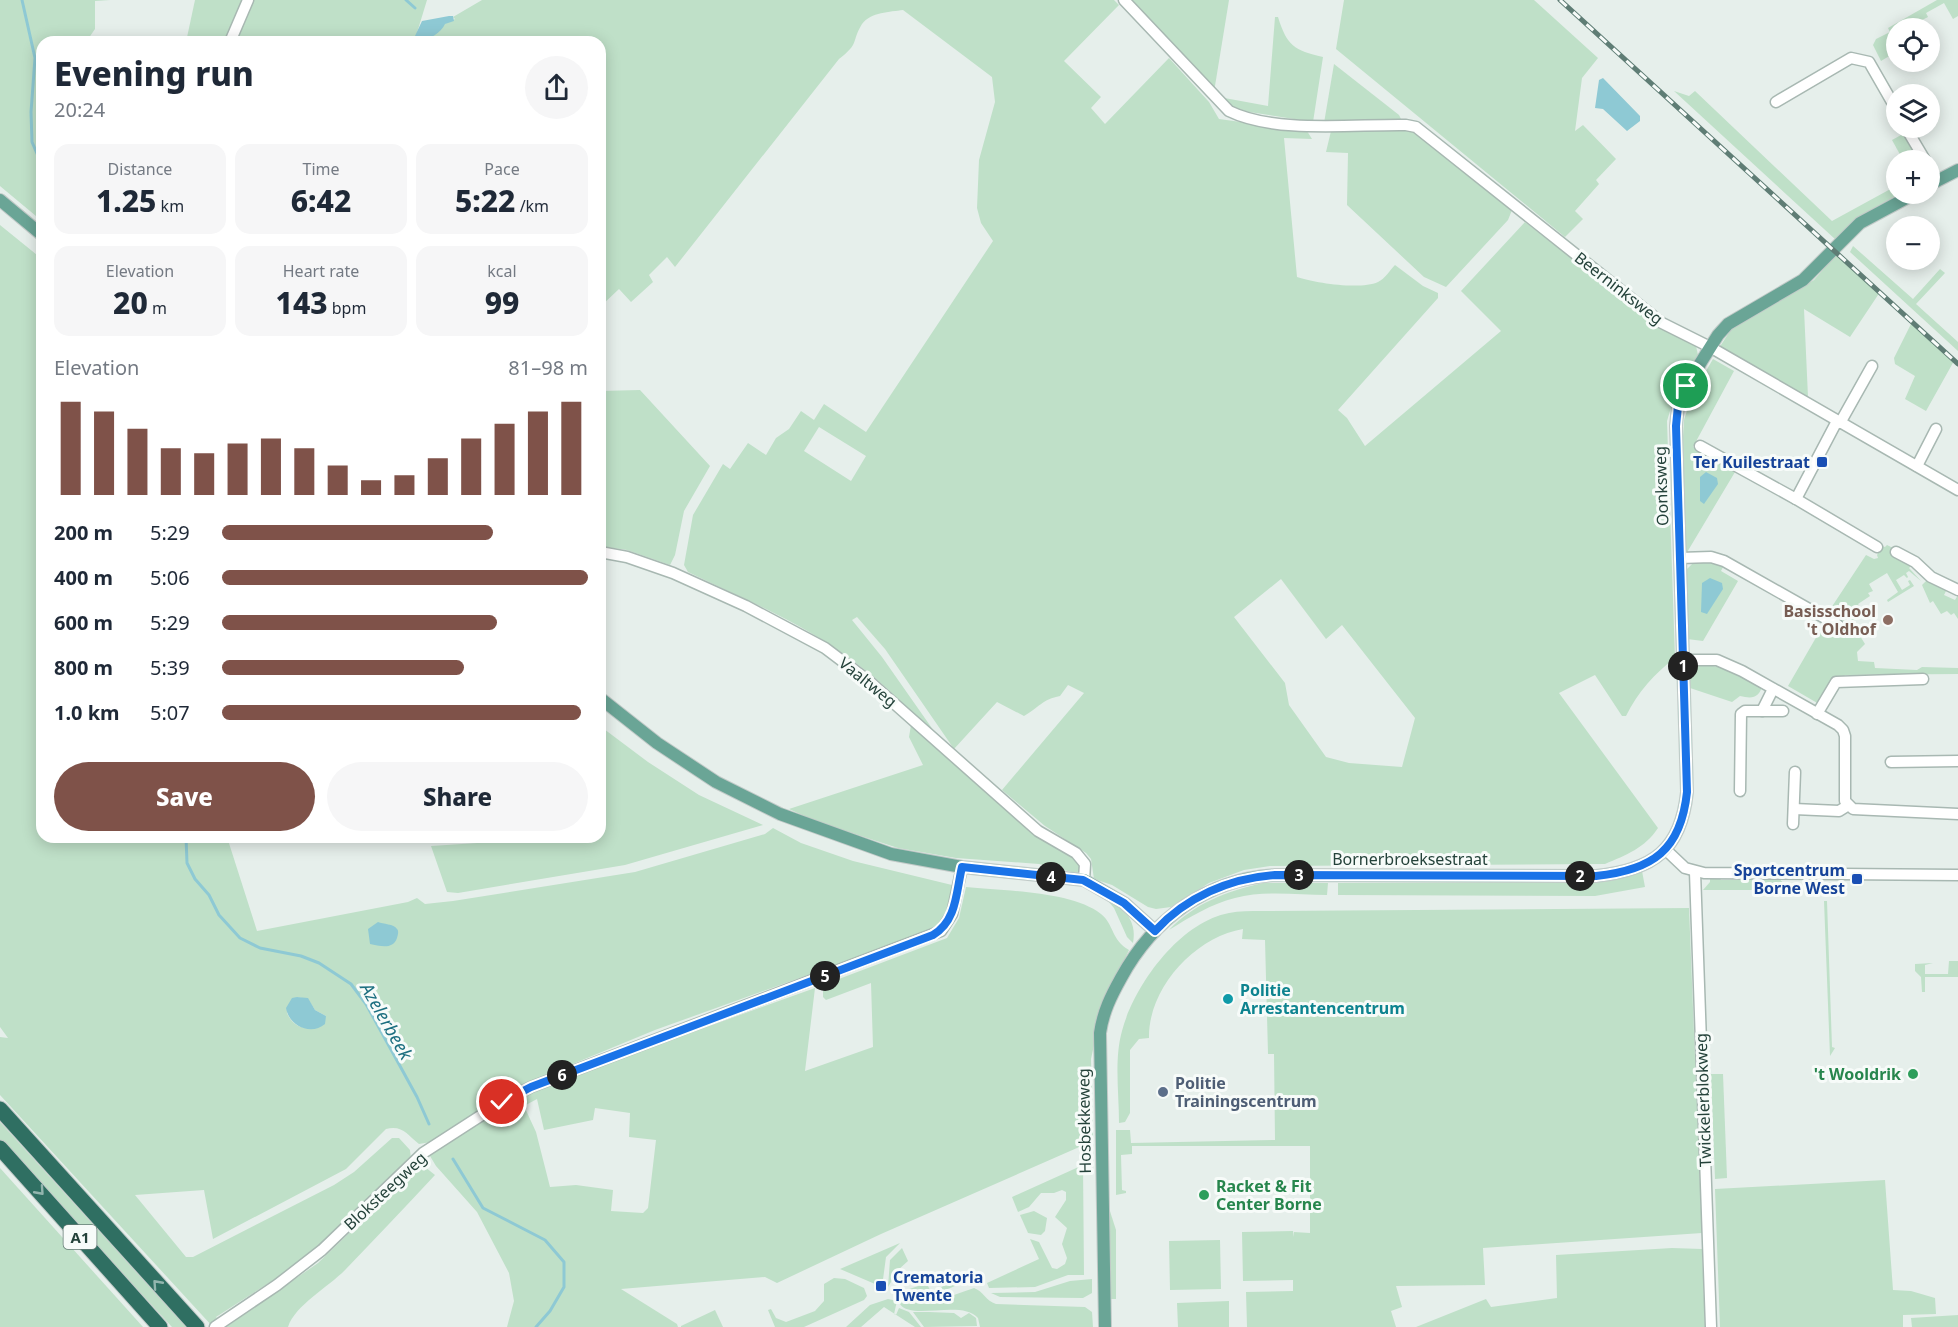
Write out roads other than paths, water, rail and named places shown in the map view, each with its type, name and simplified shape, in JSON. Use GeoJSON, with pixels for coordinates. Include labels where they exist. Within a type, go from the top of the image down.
{"type":"FeatureCollection","features":[{"type":"Feature","properties":{"kind":"highway","name":"A1"},"geometry":{"type":"LineString","coordinates":[[0,1109],[196,1327]]}},
{"type":"Feature","properties":{"kind":"highway","name":"A1"},"geometry":{"type":"LineString","coordinates":[[0,1148],[160,1327]]}},
{"type":"Feature","properties":{"kind":"main road"},"geometry":{"type":"LineString","coordinates":[[1940,179],[1958,170]]}},
{"type":"Feature","properties":{"kind":"main road"},"geometry":{"type":"LineString","coordinates":[[0,200],[36,230]]}},
{"type":"Feature","properties":{"kind":"main road","name":"Oonksweg"},"geometry":{"type":"LineString","coordinates":[[1666,850],[1681,826],[1687,792],[1677,414],[1686,386],[1710,347],[1728,324],[1803,280],[1815,271],[1860,223],[1895,204]]}},
{"type":"Feature","properties":{"kind":"main road"},"geometry":{"type":"LineString","coordinates":[[606,703],[657,743],[697,769],[780,814],[891,854],[962,867],[1083,880],[1124,903],[1155,931]]}},
{"type":"Feature","properties":{"kind":"main road","name":"Bornerbroeksestraat"},"geometry":{"type":"LineString","coordinates":[[1155,931],[1174,912],[1193,900],[1221,886],[1247,878],[1275,875],[1596,876],[1643,866],[1666,850]]}},
{"type":"Feature","properties":{"kind":"main road","name":"Hosbekkeweg"},"geometry":{"type":"LineString","coordinates":[[1105,1327],[1100,1033],[1108,1003],[1137,951],[1155,931]]}},
{"type":"Feature","properties":{"kind":"street"},"geometry":{"type":"LineString","coordinates":[[233,36],[248,0]]}},
{"type":"Feature","properties":{"kind":"street","name":"Beerninksweg"},"geometry":{"type":"LineString","coordinates":[[1124,0],[1222,105],[1237,115],[1292,124],[1416,127],[1662,323],[1710,347],[1958,490]]}},
{"type":"Feature","properties":{"kind":"street"},"geometry":{"type":"LineString","coordinates":[[1776,102],[1851,58],[1869,62],[1886,92]]}},
{"type":"Feature","properties":{"kind":"street"},"geometry":{"type":"LineString","coordinates":[[1796,499],[1872,366]]}},
{"type":"Feature","properties":{"kind":"street"},"geometry":{"type":"LineString","coordinates":[[1917,466],[1936,429]]}},
{"type":"Feature","properties":{"kind":"street"},"geometry":{"type":"LineString","coordinates":[[1700,446],[1877,547]]}},
{"type":"Feature","properties":{"kind":"street"},"geometry":{"type":"LineString","coordinates":[[1896,552],[1915,562],[1931,577],[1958,590]]}},
{"type":"Feature","properties":{"kind":"street","name":"Vaaltweg"},"geometry":{"type":"LineString","coordinates":[[606,553],[627,557],[673,573],[746,606],[825,648],[870,682],[1038,831],[1076,853],[1085,864],[1083,880]]}},
{"type":"Feature","properties":{"kind":"street"},"geometry":{"type":"LineString","coordinates":[[1680,558],[1711,557],[1724,561],[1839,626]]}},
{"type":"Feature","properties":{"kind":"street"},"geometry":{"type":"LineString","coordinates":[[1683,660],[1717,660],[1742,671],[1844,730],[1844,795],[1847,806]]}},
{"type":"Feature","properties":{"kind":"street"},"geometry":{"type":"LineString","coordinates":[[1818,714],[1836,682],[1923,679]]}},
{"type":"Feature","properties":{"kind":"street"},"geometry":{"type":"LineString","coordinates":[[1762,711],[1773,689]]}},
{"type":"Feature","properties":{"kind":"street"},"geometry":{"type":"LineString","coordinates":[[1740,791],[1740,719],[1745,711],[1783,711]]}},
{"type":"Feature","properties":{"kind":"street"},"geometry":{"type":"LineString","coordinates":[[1891,762],[1958,761]]}},
{"type":"Feature","properties":{"kind":"street"},"geometry":{"type":"LineString","coordinates":[[1793,824],[1794,772]]}},
{"type":"Feature","properties":{"kind":"street"},"geometry":{"type":"LineString","coordinates":[[1794,809],[1839,811],[1847,806]]}},
{"type":"Feature","properties":{"kind":"street"},"geometry":{"type":"LineString","coordinates":[[1847,806],[1859,811],[1958,814]]}},
{"type":"Feature","properties":{"kind":"street"},"geometry":{"type":"LineString","coordinates":[[1666,850],[1685,868],[1695,872],[1958,874]]}},
{"type":"Feature","properties":{"kind":"street","name":"Bloksteegweg"},"geometry":{"type":"LineString","coordinates":[[215,1327],[277,1285],[322,1250],[423,1153],[502,1102],[531,1087],[940,931],[952,914],[962,867]]}},
{"type":"Feature","properties":{"kind":"street","name":"Twickelerblokweg"},"geometry":{"type":"LineString","coordinates":[[1695,872],[1711,1327]]}},
{"type":"Feature","properties":{"kind":"water"},"geometry":{"type":"Polygon","coordinates":[[[453,16],[454,21],[445,24],[432,36],[415,36],[422,21],[453,16]]]}},
{"type":"Feature","properties":{"kind":"water"},"geometry":{"type":"Polygon","coordinates":[[[1603,78],[1640,116],[1640,121],[1627,131],[1603,109],[1595,108],[1599,80],[1603,78]]]}},
{"type":"Feature","properties":{"kind":"water"},"geometry":{"type":"Polygon","coordinates":[[[1706,472],[1717,478],[1718,484],[1704,504],[1700,501],[1700,477],[1706,472]]]}},
{"type":"Feature","properties":{"kind":"water"},"geometry":{"type":"Polygon","coordinates":[[[1710,578],[1722,583],[1723,589],[1707,614],[1701,612],[1702,583],[1710,578]]]}},
{"type":"Feature","properties":{"kind":"water"},"geometry":{"type":"Polygon","coordinates":[[[378,922],[393,926],[398,930],[395,942],[389,946],[370,944],[368,929],[378,922]]]}},
{"type":"Feature","properties":{"kind":"water"},"geometry":{"type":"Polygon","coordinates":[[[292,998],[308,998],[315,1010],[326,1016],[325,1024],[307,1029],[291,1020],[286,1008],[292,998]]]}},
{"type":"Feature","properties":{"kind":"waterway","name":"Azelerbeek"},"geometry":{"type":"LineString","coordinates":[[22,0],[35,58],[31,112],[32,142],[36,151]]}},
{"type":"Feature","properties":{"kind":"waterway"},"geometry":{"type":"LineString","coordinates":[[406,0],[415,8]]}},
{"type":"Feature","properties":{"kind":"waterway","name":"Azelerbeek"},"geometry":{"type":"LineString","coordinates":[[186,843],[187,863],[195,879],[209,895],[219,915],[240,938],[260,948],[301,956],[319,963],[351,984],[366,1004],[417,1097],[429,1124]]}},
{"type":"Feature","properties":{"kind":"waterway","name":"Azelerbeek"},"geometry":{"type":"LineString","coordinates":[[453,1159],[483,1208],[545,1240],[564,1262],[564,1287],[550,1311],[536,1327]]}},
{"type":"Feature","properties":{"kind":"railway"},"geometry":{"type":"LineString","coordinates":[[1560,0],[1958,364]]}},
{"type":"Feature","properties":{"kind":"place","name":"Ter Kuilestraat"},"geometry":{"type":"Point","coordinates":[1822,462]}},
{"type":"Feature","properties":{"kind":"place","name":"Basisschool 't Oldhof"},"geometry":{"type":"Point","coordinates":[1888,620]}},
{"type":"Feature","properties":{"kind":"place","name":"Sportcentrum Borne West"},"geometry":{"type":"Point","coordinates":[1857,879]}},
{"type":"Feature","properties":{"kind":"place","name":"Politie Arrestantencentrum"},"geometry":{"type":"Point","coordinates":[1228,999]}},
{"type":"Feature","properties":{"kind":"place","name":"'t Wooldrik"},"geometry":{"type":"Point","coordinates":[1913,1074]}},
{"type":"Feature","properties":{"kind":"place","name":"Politie Trainingscentrum"},"geometry":{"type":"Point","coordinates":[1163,1092]}},
{"type":"Feature","properties":{"kind":"place","name":"Racket & Fit Center Borne"},"geometry":{"type":"Point","coordinates":[1204,1195]}},
{"type":"Feature","properties":{"kind":"place","name":"Crematoria Twente"},"geometry":{"type":"Point","coordinates":[881,1286]}}]}
